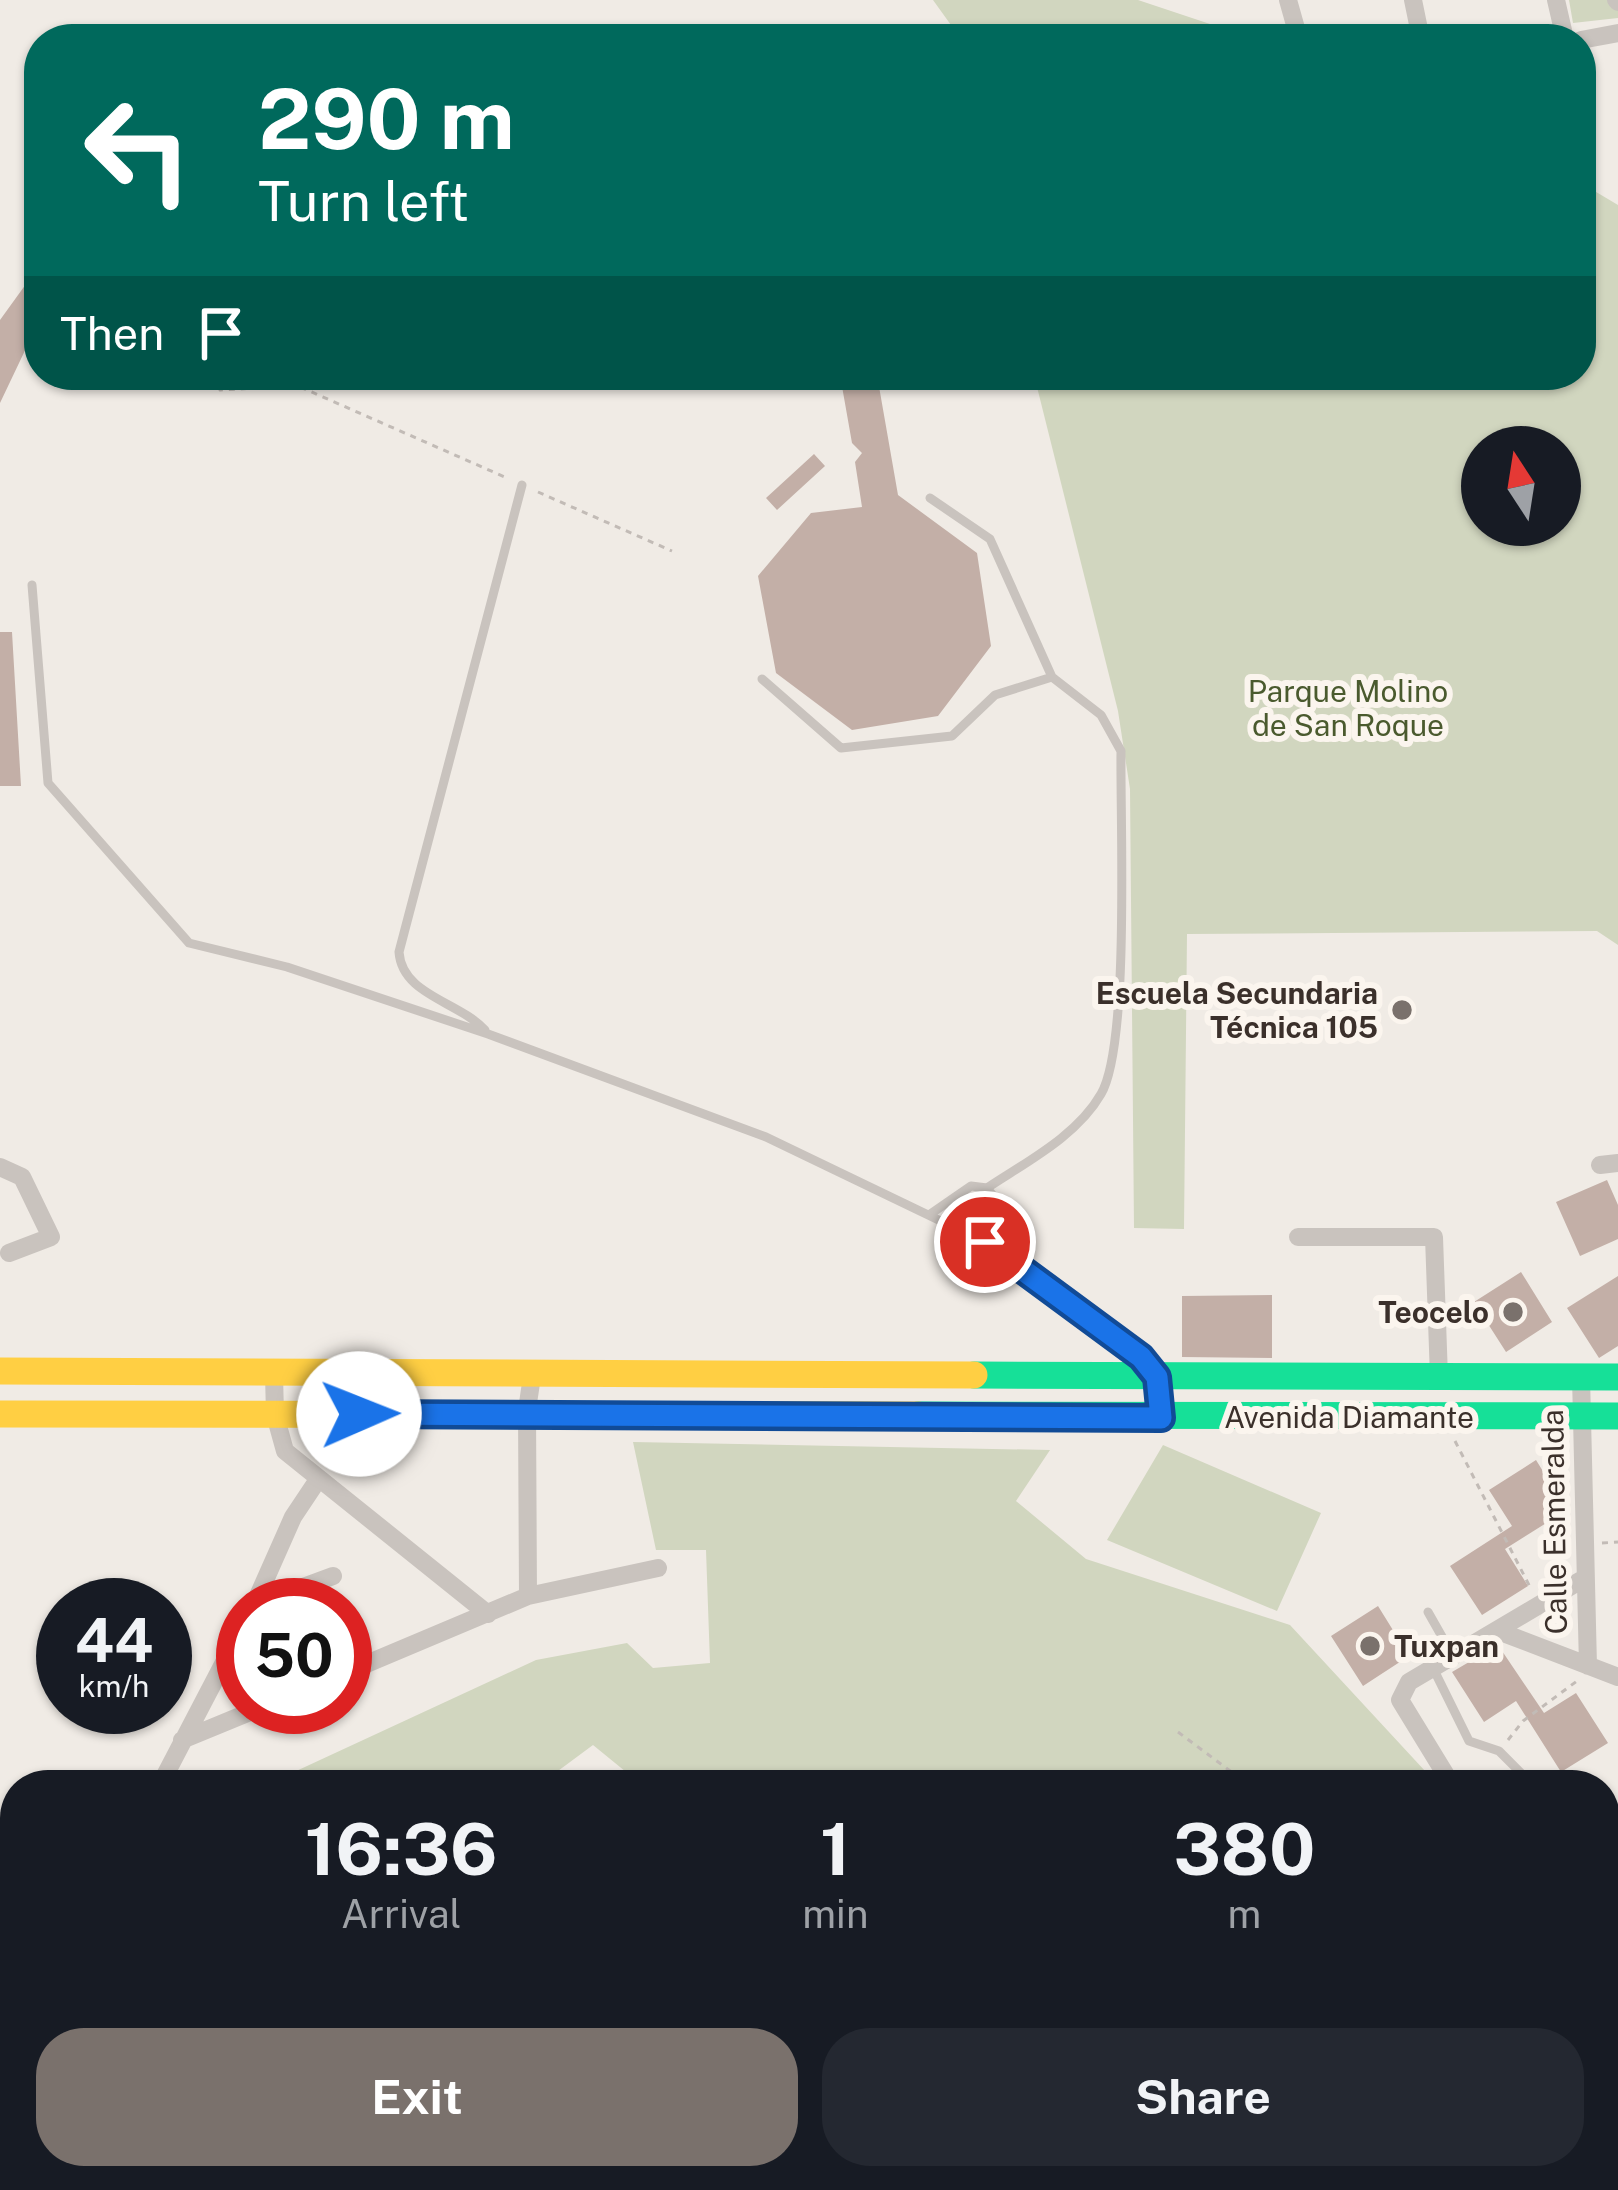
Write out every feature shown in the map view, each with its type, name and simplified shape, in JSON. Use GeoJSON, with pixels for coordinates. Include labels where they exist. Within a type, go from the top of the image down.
{"type":"FeatureCollection","features":[{"type":"Feature","properties":{"kind":"main road","name":"Avenida Diamante"},"geometry":{"type":"LineString","coordinates":[[0,1371],[1618,1377]]}},
{"type":"Feature","properties":{"kind":"main road"},"geometry":{"type":"LineString","coordinates":[[1345,1376],[1346,1417]]}},
{"type":"Feature","properties":{"kind":"main road","name":"Avenida Diamante"},"geometry":{"type":"LineString","coordinates":[[4,1419],[527,1410],[1161,1418],[1618,1416]]}},
{"type":"Feature","properties":{"kind":"street"},"geometry":{"type":"LineString","coordinates":[[1,1174],[22,1177],[51,1237],[9,1253]]}},
{"type":"Feature","properties":{"kind":"street"},"geometry":{"type":"LineString","coordinates":[[1298,1237],[1434,1237],[1439,1377]]}},
{"type":"Feature","properties":{"kind":"street"},"geometry":{"type":"LineString","coordinates":[[274,1374],[275,1415],[285,1451],[317,1481],[431,1564],[488,1615]]}},
{"type":"Feature","properties":{"kind":"street"},"geometry":{"type":"LineString","coordinates":[[527,1596],[527,1410],[532,1376]]}},
{"type":"Feature","properties":{"kind":"street","name":"Calle Esmeralda"},"geometry":{"type":"LineString","coordinates":[[1581,1377],[1588,1666]]}},
{"type":"Feature","properties":{"kind":"street"},"geometry":{"type":"LineString","coordinates":[[266,1578],[293,1517],[317,1481]]}},
{"type":"Feature","properties":{"kind":"street"},"geometry":{"type":"LineString","coordinates":[[372,1662],[527,1596],[658,1568]]}},
{"type":"Feature","properties":{"kind":"street"},"geometry":{"type":"LineString","coordinates":[[328,1578],[333,1576]]}},
{"type":"Feature","properties":{"kind":"street"},"geometry":{"type":"LineString","coordinates":[[1443,1770],[1400,1700],[1409,1682],[1583,1580]]}},
{"type":"Feature","properties":{"kind":"street","name":"Calle Esmeralda"},"geometry":{"type":"LineString","coordinates":[[1498,1631],[1618,1677]]}},
{"type":"Feature","properties":{"kind":"street"},"geometry":{"type":"LineString","coordinates":[[167,1770],[216,1676]]}},
{"type":"Feature","properties":{"kind":"street"},"geometry":{"type":"LineString","coordinates":[[182,1740],[216,1726]]}},
{"type":"Feature","properties":{"kind":"lane"},"geometry":{"type":"LineString","coordinates":[[488,1034],[468,1012],[409,982],[400,970],[399,952],[522,485]]}},
{"type":"Feature","properties":{"kind":"lane"},"geometry":{"type":"LineString","coordinates":[[929,1215],[970,1186],[987,1188],[1086,1116],[1105,1090],[1117,1036],[1121,751],[1101,715],[1052,676],[990,539],[930,498]]}},
{"type":"Feature","properties":{"kind":"lane"},"geometry":{"type":"LineString","coordinates":[[32,585],[48,784],[189,943],[287,967],[488,1034],[766,1137],[985,1242],[1141,1357],[1157,1377],[1161,1418]]}},
{"type":"Feature","properties":{"kind":"lane"},"geometry":{"type":"LineString","coordinates":[[762,679],[841,748],[952,736],[995,695],[1052,676]]}},
{"type":"Feature","properties":{"kind":"lane"},"geometry":{"type":"LineString","coordinates":[[985,1242],[998,1202],[987,1188]]}},
{"type":"Feature","properties":{"kind":"lane"},"geometry":{"type":"LineString","coordinates":[[1428,1612],[1454,1656]]}},
{"type":"Feature","properties":{"kind":"lane"},"geometry":{"type":"LineString","coordinates":[[1432,1668],[1468,1741],[1499,1751],[1518,1770]]}},
{"type":"Feature","properties":{"kind":"path"},"geometry":{"type":"LineString","coordinates":[[307,390],[672,551]]}},
{"type":"Feature","properties":{"kind":"path"},"geometry":{"type":"LineString","coordinates":[[1442,1416],[1539,1605]]}},
{"type":"Feature","properties":{"kind":"path"},"geometry":{"type":"LineString","coordinates":[[1499,1751],[1523,1721],[1569,1692],[1588,1666]]}},
{"type":"Feature","properties":{"kind":"path"},"geometry":{"type":"LineString","coordinates":[[1178,1732],[1229,1770]]}},
{"type":"Feature","properties":{"kind":"green space"},"geometry":{"type":"Polygon","coordinates":[[[933,0],[1138,0],[1210,24],[950,24],[933,0]]]}},
{"type":"Feature","properties":{"kind":"green space"},"geometry":{"type":"Polygon","coordinates":[[[1569,0],[1618,0],[1618,18],[1573,23],[1569,0]]]}},
{"type":"Feature","properties":{"kind":"green space","name":"Parque Molino de San Roque"},"geometry":{"type":"Polygon","coordinates":[[[1596,192],[1618,205],[1618,945],[1597,931],[1187,934],[1184,1229],[1134,1228],[1130,789],[1118,711],[1038,390],[1596,390],[1596,192]]]}},
{"type":"Feature","properties":{"kind":"green space"},"geometry":{"type":"Polygon","coordinates":[[[633,1442],[1050,1450],[1016,1501],[1086,1559],[1290,1625],[1424,1770],[624,1770],[593,1745],[559,1770],[298,1770],[536,1660],[627,1643],[653,1668],[710,1663],[706,1550],[656,1550],[633,1442]]]}},
{"type":"Feature","properties":{"kind":"green space"},"geometry":{"type":"Polygon","coordinates":[[[1163,1445],[1321,1513],[1277,1611],[1107,1540],[1163,1445]]]}},
{"type":"Feature","properties":{"kind":"building"},"geometry":{"type":"Polygon","coordinates":[[[24,287],[24,353],[0,403],[0,320],[24,287]]]}},
{"type":"Feature","properties":{"kind":"building"},"geometry":{"type":"Polygon","coordinates":[[[843,390],[880,390],[898,495],[977,553],[991,646],[938,716],[852,730],[776,673],[758,576],[811,513],[862,507],[855,462],[862,453],[852,443],[843,390]]]}},
{"type":"Feature","properties":{"kind":"building"},"geometry":{"type":"Polygon","coordinates":[[[814,454],[825,466],[777,510],[766,498],[814,454]]]}},
{"type":"Feature","properties":{"kind":"building"},"geometry":{"type":"Polygon","coordinates":[[[0,632],[12,632],[21,786],[0,786],[0,632]]]}},
{"type":"Feature","properties":{"kind":"building"},"geometry":{"type":"Polygon","coordinates":[[[1607,1180],[1618,1205],[1618,1239],[1580,1256],[1556,1202],[1607,1180]]]}},
{"type":"Feature","properties":{"kind":"building","name":"Teocelo"},"geometry":{"type":"Polygon","coordinates":[[[1521,1272],[1552,1322],[1506,1352],[1474,1302],[1521,1272]]]}},
{"type":"Feature","properties":{"kind":"building"},"geometry":{"type":"Polygon","coordinates":[[[1618,1276],[1618,1346],[1599,1358],[1567,1308],[1618,1276]]]}},
{"type":"Feature","properties":{"kind":"building"},"geometry":{"type":"Polygon","coordinates":[[[1272,1295],[1272,1358],[1182,1357],[1182,1296],[1272,1295]]]}},
{"type":"Feature","properties":{"kind":"building"},"geometry":{"type":"Polygon","coordinates":[[[1536,1460],[1567,1510],[1505,1549],[1528,1586],[1482,1615],[1450,1566],[1512,1526],[1489,1490],[1536,1460]]]}},
{"type":"Feature","properties":{"kind":"building","name":"Tuxpan"},"geometry":{"type":"Polygon","coordinates":[[[1378,1606],[1409,1656],[1363,1686],[1331,1636],[1378,1606]]]}},
{"type":"Feature","properties":{"kind":"building"},"geometry":{"type":"Polygon","coordinates":[[[1498,1645],[1544,1713],[1576,1693],[1608,1743],[1560,1770],[1516,1701],[1484,1722],[1452,1672],[1498,1645]]]}},
{"type":"Feature","properties":{"kind":"traffic: fast"},"geometry":{"type":"LineString","coordinates":[[974,1375],[1618,1377]]}},
{"type":"Feature","properties":{"kind":"traffic: fast"},"geometry":{"type":"LineString","coordinates":[[918,1415],[1618,1416]]}},
{"type":"Feature","properties":{"kind":"traffic: slow"},"geometry":{"type":"LineString","coordinates":[[0,1371],[974,1375]]}},
{"type":"Feature","properties":{"kind":"traffic: slow"},"geometry":{"type":"LineString","coordinates":[[0,1414],[918,1415]]}},
{"type":"Feature","properties":{"kind":"place","name":"Escuela Secundaria Técnica 105"},"geometry":{"type":"Point","coordinates":[1402,1010]}},
{"type":"Feature","properties":{"kind":"place","name":"Teocelo"},"geometry":{"type":"Point","coordinates":[1513,1312]}},
{"type":"Feature","properties":{"kind":"place","name":"Tuxpan"},"geometry":{"type":"Point","coordinates":[1370,1646]}},
{"type":"Feature","properties":{"kind":"route"},"geometry":{"type":"LineString","coordinates":[[359,1414],[527,1410],[1161,1418],[1157,1377],[1141,1357],[985,1242]]}}]}
